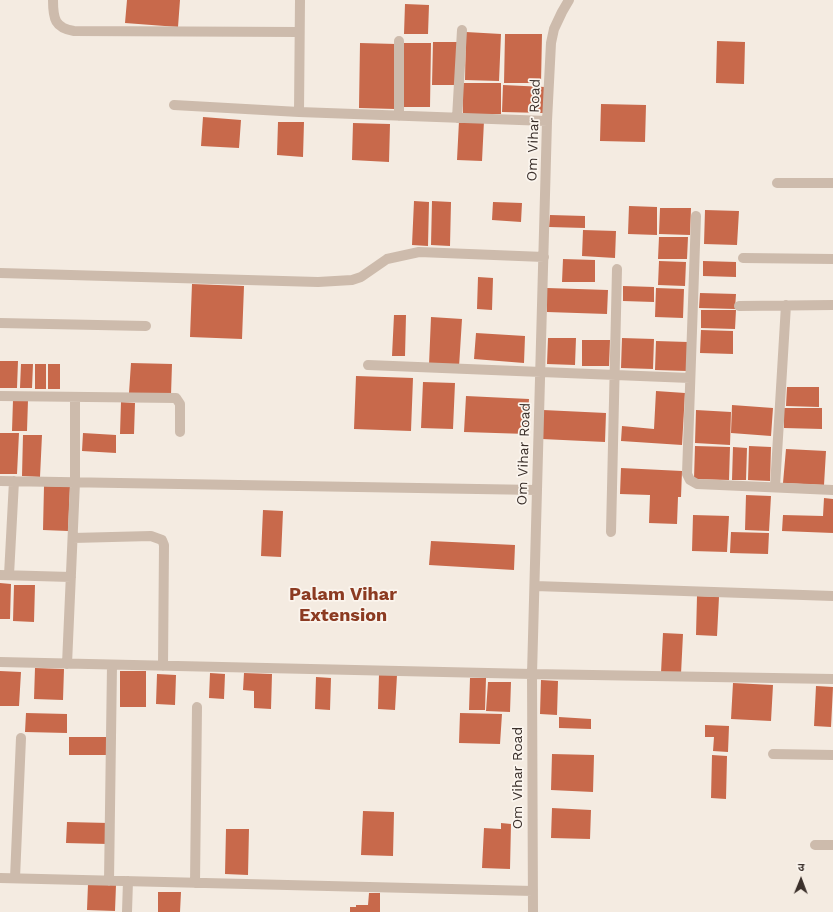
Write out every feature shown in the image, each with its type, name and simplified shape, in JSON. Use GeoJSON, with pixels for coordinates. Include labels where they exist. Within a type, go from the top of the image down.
{"type":"FeatureCollection","features":[{"type":"Feature","properties":{"kind":"street"},"geometry":{"type":"LineString","coordinates":[[53,0],[53,10],[58,24],[65,29],[74,31],[300,32]]}},
{"type":"Feature","properties":{"kind":"street"},"geometry":{"type":"LineString","coordinates":[[299,112],[300,0]]}},
{"type":"Feature","properties":{"kind":"street","name":"Om Vihar Road"},"geometry":{"type":"LineString","coordinates":[[533,912],[532,674],[547,121],[551,43],[554,29],[569,0]]}},
{"type":"Feature","properties":{"kind":"street"},"geometry":{"type":"LineString","coordinates":[[458,118],[462,30]]}},
{"type":"Feature","properties":{"kind":"street"},"geometry":{"type":"LineString","coordinates":[[399,41],[399,116]]}},
{"type":"Feature","properties":{"kind":"street"},"geometry":{"type":"LineString","coordinates":[[174,105],[299,112],[547,121]]}},
{"type":"Feature","properties":{"kind":"street"},"geometry":{"type":"LineString","coordinates":[[777,183],[833,184]]}},
{"type":"Feature","properties":{"kind":"street"},"geometry":{"type":"LineString","coordinates":[[696,216],[687,474],[690,480],[697,484],[833,490]]}},
{"type":"Feature","properties":{"kind":"street"},"geometry":{"type":"LineString","coordinates":[[0,273],[318,282],[352,280],[361,277],[387,259],[419,252],[544,257]]}},
{"type":"Feature","properties":{"kind":"street"},"geometry":{"type":"LineString","coordinates":[[742,258],[833,259]]}},
{"type":"Feature","properties":{"kind":"street"},"geometry":{"type":"LineString","coordinates":[[611,532],[617,269]]}},
{"type":"Feature","properties":{"kind":"street"},"geometry":{"type":"LineString","coordinates":[[774,487],[786,305]]}},
{"type":"Feature","properties":{"kind":"street"},"geometry":{"type":"LineString","coordinates":[[740,306],[833,306]]}},
{"type":"Feature","properties":{"kind":"street"},"geometry":{"type":"LineString","coordinates":[[0,323],[146,326]]}},
{"type":"Feature","properties":{"kind":"street"},"geometry":{"type":"LineString","coordinates":[[368,365],[690,378]]}},
{"type":"Feature","properties":{"kind":"street"},"geometry":{"type":"LineString","coordinates":[[0,396],[176,398],[180,404],[180,432]]}},
{"type":"Feature","properties":{"kind":"street"},"geometry":{"type":"LineString","coordinates":[[67,664],[75,482],[76,398]]}},
{"type":"Feature","properties":{"kind":"street"},"geometry":{"type":"LineString","coordinates":[[0,480],[537,490]]}},
{"type":"Feature","properties":{"kind":"street"},"geometry":{"type":"LineString","coordinates":[[14,481],[4,575],[71,577]]}},
{"type":"Feature","properties":{"kind":"street"},"geometry":{"type":"LineString","coordinates":[[73,538],[152,536],[162,540],[164,545],[163,666]]}},
{"type":"Feature","properties":{"kind":"street"},"geometry":{"type":"LineString","coordinates":[[535,586],[833,596]]}},
{"type":"Feature","properties":{"kind":"street"},"geometry":{"type":"LineString","coordinates":[[0,662],[833,679]]}},
{"type":"Feature","properties":{"kind":"street"},"geometry":{"type":"LineString","coordinates":[[109,881],[112,665]]}},
{"type":"Feature","properties":{"kind":"street"},"geometry":{"type":"LineString","coordinates":[[196,883],[198,707]]}},
{"type":"Feature","properties":{"kind":"street"},"geometry":{"type":"LineString","coordinates":[[15,878],[21,738]]}},
{"type":"Feature","properties":{"kind":"street"},"geometry":{"type":"LineString","coordinates":[[773,754],[833,755]]}},
{"type":"Feature","properties":{"kind":"street"},"geometry":{"type":"LineString","coordinates":[[814,845],[833,845]]}},
{"type":"Feature","properties":{"kind":"street"},"geometry":{"type":"LineString","coordinates":[[0,878],[533,891]]}},
{"type":"Feature","properties":{"kind":"street"},"geometry":{"type":"LineString","coordinates":[[127,912],[128,881]]}},
{"type":"Feature","properties":{"kind":"building"},"geometry":{"type":"Polygon","coordinates":[[[127,0],[180,0],[178,27],[125,23],[127,0]]]}},
{"type":"Feature","properties":{"kind":"building"},"geometry":{"type":"Polygon","coordinates":[[[405,4],[429,5],[428,34],[404,34],[405,4]]]}},
{"type":"Feature","properties":{"kind":"building"},"geometry":{"type":"Polygon","coordinates":[[[466,32],[501,34],[499,81],[465,80],[466,32]]]}},
{"type":"Feature","properties":{"kind":"building"},"geometry":{"type":"Polygon","coordinates":[[[505,34],[542,34],[541,83],[504,83],[505,34]]]}},
{"type":"Feature","properties":{"kind":"building"},"geometry":{"type":"Polygon","coordinates":[[[717,41],[745,42],[744,84],[716,83],[717,41]]]}},
{"type":"Feature","properties":{"kind":"building"},"geometry":{"type":"Polygon","coordinates":[[[433,42],[458,42],[458,85],[432,85],[433,42]]]}},
{"type":"Feature","properties":{"kind":"building"},"geometry":{"type":"Polygon","coordinates":[[[360,43],[396,44],[395,109],[359,108],[360,43]]]}},
{"type":"Feature","properties":{"kind":"building"},"geometry":{"type":"Polygon","coordinates":[[[404,43],[431,43],[430,107],[403,107],[404,43]]]}},
{"type":"Feature","properties":{"kind":"building"},"geometry":{"type":"Polygon","coordinates":[[[462,83],[501,83],[501,114],[463,114],[462,83]]]}},
{"type":"Feature","properties":{"kind":"building"},"geometry":{"type":"Polygon","coordinates":[[[503,85],[545,87],[544,113],[502,112],[503,85]]]}},
{"type":"Feature","properties":{"kind":"building"},"geometry":{"type":"Polygon","coordinates":[[[601,104],[646,105],[645,142],[600,141],[601,104]]]}},
{"type":"Feature","properties":{"kind":"building"},"geometry":{"type":"Polygon","coordinates":[[[203,117],[241,120],[239,148],[201,146],[203,117]]]}},
{"type":"Feature","properties":{"kind":"building"},"geometry":{"type":"Polygon","coordinates":[[[459,121],[484,121],[482,161],[457,160],[459,121]]]}},
{"type":"Feature","properties":{"kind":"building"},"geometry":{"type":"Polygon","coordinates":[[[278,122],[304,122],[303,157],[277,155],[278,122]]]}},
{"type":"Feature","properties":{"kind":"building"},"geometry":{"type":"Polygon","coordinates":[[[353,123],[390,124],[389,162],[352,160],[353,123]]]}},
{"type":"Feature","properties":{"kind":"building"},"geometry":{"type":"Polygon","coordinates":[[[414,201],[429,202],[428,246],[412,245],[414,201]]]}},
{"type":"Feature","properties":{"kind":"building"},"geometry":{"type":"Polygon","coordinates":[[[432,201],[451,202],[450,246],[431,245],[432,201]]]}},
{"type":"Feature","properties":{"kind":"building"},"geometry":{"type":"Polygon","coordinates":[[[493,202],[522,203],[521,222],[492,220],[493,202]]]}},
{"type":"Feature","properties":{"kind":"building"},"geometry":{"type":"Polygon","coordinates":[[[629,206],[657,207],[657,235],[628,234],[629,206]]]}},
{"type":"Feature","properties":{"kind":"building"},"geometry":{"type":"Polygon","coordinates":[[[660,208],[691,208],[690,235],[659,234],[660,208]]]}},
{"type":"Feature","properties":{"kind":"building"},"geometry":{"type":"Polygon","coordinates":[[[705,210],[739,211],[737,245],[704,244],[705,210]]]}},
{"type":"Feature","properties":{"kind":"building"},"geometry":{"type":"Polygon","coordinates":[[[550,215],[585,216],[585,228],[549,227],[550,215]]]}},
{"type":"Feature","properties":{"kind":"building"},"geometry":{"type":"Polygon","coordinates":[[[583,230],[616,231],[615,258],[582,256],[583,230]]]}},
{"type":"Feature","properties":{"kind":"building"},"geometry":{"type":"Polygon","coordinates":[[[659,237],[688,237],[687,259],[658,259],[659,237]]]}},
{"type":"Feature","properties":{"kind":"building"},"geometry":{"type":"Polygon","coordinates":[[[563,259],[595,260],[595,282],[562,282],[563,259]]]}},
{"type":"Feature","properties":{"kind":"building"},"geometry":{"type":"Polygon","coordinates":[[[659,261],[686,262],[685,286],[658,285],[659,261]]]}},
{"type":"Feature","properties":{"kind":"building"},"geometry":{"type":"Polygon","coordinates":[[[703,261],[736,262],[736,277],[703,276],[703,261]]]}},
{"type":"Feature","properties":{"kind":"building"},"geometry":{"type":"Polygon","coordinates":[[[478,277],[493,278],[492,310],[477,309],[478,277]]]}},
{"type":"Feature","properties":{"kind":"building"},"geometry":{"type":"Polygon","coordinates":[[[192,284],[244,286],[242,339],[190,337],[192,284]]]}},
{"type":"Feature","properties":{"kind":"building"},"geometry":{"type":"Polygon","coordinates":[[[623,286],[654,287],[654,302],[623,301],[623,286]]]}},
{"type":"Feature","properties":{"kind":"building"},"geometry":{"type":"Polygon","coordinates":[[[547,288],[608,290],[607,314],[547,312],[547,288]]]}},
{"type":"Feature","properties":{"kind":"building"},"geometry":{"type":"Polygon","coordinates":[[[656,288],[684,289],[683,318],[655,317],[656,288]]]}},
{"type":"Feature","properties":{"kind":"building"},"geometry":{"type":"Polygon","coordinates":[[[700,293],[736,294],[735,309],[699,308],[700,293]]]}},
{"type":"Feature","properties":{"kind":"building"},"geometry":{"type":"Polygon","coordinates":[[[701,310],[736,310],[735,329],[701,328],[701,310]]]}},
{"type":"Feature","properties":{"kind":"building"},"geometry":{"type":"Polygon","coordinates":[[[394,315],[406,315],[405,356],[392,356],[394,315]]]}},
{"type":"Feature","properties":{"kind":"building"},"geometry":{"type":"Polygon","coordinates":[[[431,317],[462,319],[459,367],[429,365],[431,317]]]}},
{"type":"Feature","properties":{"kind":"building"},"geometry":{"type":"Polygon","coordinates":[[[701,330],[733,331],[733,354],[700,353],[701,330]]]}},
{"type":"Feature","properties":{"kind":"building"},"geometry":{"type":"Polygon","coordinates":[[[476,333],[525,336],[524,363],[474,359],[476,333]]]}},
{"type":"Feature","properties":{"kind":"building"},"geometry":{"type":"Polygon","coordinates":[[[548,338],[576,338],[575,365],[547,364],[548,338]]]}},
{"type":"Feature","properties":{"kind":"building"},"geometry":{"type":"Polygon","coordinates":[[[622,338],[654,339],[653,369],[621,368],[622,338]]]}},
{"type":"Feature","properties":{"kind":"building"},"geometry":{"type":"Polygon","coordinates":[[[582,340],[610,340],[609,366],[582,366],[582,340]]]}},
{"type":"Feature","properties":{"kind":"building"},"geometry":{"type":"Polygon","coordinates":[[[656,341],[688,342],[687,371],[655,370],[656,341]]]}},
{"type":"Feature","properties":{"kind":"building"},"geometry":{"type":"Polygon","coordinates":[[[0,361],[18,361],[17,388],[0,388],[0,361]]]}},
{"type":"Feature","properties":{"kind":"building"},"geometry":{"type":"Polygon","coordinates":[[[131,363],[172,364],[171,395],[129,393],[131,363]]]}},
{"type":"Feature","properties":{"kind":"building"},"geometry":{"type":"Polygon","coordinates":[[[21,364],[33,364],[32,388],[20,388],[21,364]]]}},
{"type":"Feature","properties":{"kind":"building"},"geometry":{"type":"Polygon","coordinates":[[[35,364],[46,364],[46,389],[35,389],[35,364]]]}},
{"type":"Feature","properties":{"kind":"building"},"geometry":{"type":"Polygon","coordinates":[[[48,364],[60,364],[60,389],[48,389],[48,364]]]}},
{"type":"Feature","properties":{"kind":"building"},"geometry":{"type":"Polygon","coordinates":[[[356,376],[413,378],[411,431],[354,429],[356,376]]]}},
{"type":"Feature","properties":{"kind":"building"},"geometry":{"type":"Polygon","coordinates":[[[423,382],[455,383],[453,429],[421,428],[423,382]]]}},
{"type":"Feature","properties":{"kind":"building"},"geometry":{"type":"Polygon","coordinates":[[[787,387],[819,387],[819,407],[786,406],[787,387]]]}},
{"type":"Feature","properties":{"kind":"building"},"geometry":{"type":"Polygon","coordinates":[[[656,391],[685,393],[682,445],[621,441],[622,426],[654,429],[656,391]]]}},
{"type":"Feature","properties":{"kind":"building"},"geometry":{"type":"Polygon","coordinates":[[[466,396],[529,399],[527,434],[464,432],[466,396]]]}},
{"type":"Feature","properties":{"kind":"building"},"geometry":{"type":"Polygon","coordinates":[[[13,400],[28,400],[27,431],[12,431],[13,400]]]}},
{"type":"Feature","properties":{"kind":"building"},"geometry":{"type":"Polygon","coordinates":[[[121,402],[135,403],[134,434],[120,434],[121,402]]]}},
{"type":"Feature","properties":{"kind":"building"},"geometry":{"type":"Polygon","coordinates":[[[732,405],[773,408],[771,436],[731,433],[732,405]]]}},
{"type":"Feature","properties":{"kind":"building"},"geometry":{"type":"Polygon","coordinates":[[[784,408],[822,408],[822,429],[784,428],[784,408]]]}},
{"type":"Feature","properties":{"kind":"building"},"geometry":{"type":"Polygon","coordinates":[[[543,410],[606,413],[605,442],[542,439],[543,410]]]}},
{"type":"Feature","properties":{"kind":"building"},"geometry":{"type":"Polygon","coordinates":[[[696,410],[731,412],[730,445],[695,443],[696,410]]]}},
{"type":"Feature","properties":{"kind":"building"},"geometry":{"type":"Polygon","coordinates":[[[0,433],[19,433],[17,474],[0,474],[0,433]]]}},
{"type":"Feature","properties":{"kind":"building"},"geometry":{"type":"Polygon","coordinates":[[[83,433],[116,435],[116,453],[82,451],[83,433]]]}},
{"type":"Feature","properties":{"kind":"building"},"geometry":{"type":"Polygon","coordinates":[[[23,435],[42,435],[40,477],[22,476],[23,435]]]}},
{"type":"Feature","properties":{"kind":"building"},"geometry":{"type":"Polygon","coordinates":[[[695,446],[730,447],[729,480],[694,479],[695,446]]]}},
{"type":"Feature","properties":{"kind":"building"},"geometry":{"type":"Polygon","coordinates":[[[749,446],[771,447],[770,481],[748,480],[749,446]]]}},
{"type":"Feature","properties":{"kind":"building"},"geometry":{"type":"Polygon","coordinates":[[[733,447],[747,448],[746,480],[732,480],[733,447]]]}},
{"type":"Feature","properties":{"kind":"building"},"geometry":{"type":"Polygon","coordinates":[[[786,449],[826,451],[824,485],[783,483],[786,449]]]}},
{"type":"Feature","properties":{"kind":"building"},"geometry":{"type":"Polygon","coordinates":[[[621,468],[682,471],[681,497],[678,497],[677,524],[649,523],[650,495],[620,494],[621,468]]]}},
{"type":"Feature","properties":{"kind":"building"},"geometry":{"type":"Polygon","coordinates":[[[44,486],[70,487],[68,531],[43,530],[44,486]]]}},
{"type":"Feature","properties":{"kind":"building"},"geometry":{"type":"Polygon","coordinates":[[[746,495],[771,496],[769,531],[745,530],[746,495]]]}},
{"type":"Feature","properties":{"kind":"building"},"geometry":{"type":"Polygon","coordinates":[[[824,498],[833,499],[833,533],[782,531],[783,515],[823,516],[824,498]]]}},
{"type":"Feature","properties":{"kind":"building"},"geometry":{"type":"Polygon","coordinates":[[[263,510],[283,511],[281,557],[261,556],[263,510]]]}},
{"type":"Feature","properties":{"kind":"building"},"geometry":{"type":"Polygon","coordinates":[[[693,515],[729,516],[727,552],[692,551],[693,515]]]}},
{"type":"Feature","properties":{"kind":"building"},"geometry":{"type":"Polygon","coordinates":[[[731,532],[769,533],[768,554],[730,553],[731,532]]]}},
{"type":"Feature","properties":{"kind":"building"},"geometry":{"type":"Polygon","coordinates":[[[431,541],[515,545],[514,570],[429,565],[431,541]]]}},
{"type":"Feature","properties":{"kind":"building"},"geometry":{"type":"Polygon","coordinates":[[[0,583],[11,584],[10,619],[0,619],[0,583]]]}},
{"type":"Feature","properties":{"kind":"building"},"geometry":{"type":"Polygon","coordinates":[[[14,585],[35,585],[34,622],[13,621],[14,585]]]}},
{"type":"Feature","properties":{"kind":"building"},"geometry":{"type":"Polygon","coordinates":[[[697,596],[719,597],[717,636],[696,635],[697,596]]]}},
{"type":"Feature","properties":{"kind":"building"},"geometry":{"type":"Polygon","coordinates":[[[663,633],[683,634],[681,674],[661,673],[663,633]]]}},
{"type":"Feature","properties":{"kind":"building"},"geometry":{"type":"Polygon","coordinates":[[[35,668],[64,669],[63,700],[34,699],[35,668]]]}},
{"type":"Feature","properties":{"kind":"building"},"geometry":{"type":"Polygon","coordinates":[[[0,671],[21,672],[19,706],[0,706],[0,671]]]}},
{"type":"Feature","properties":{"kind":"building"},"geometry":{"type":"Polygon","coordinates":[[[120,671],[146,671],[146,707],[120,707],[120,671]]]}},
{"type":"Feature","properties":{"kind":"building"},"geometry":{"type":"Polygon","coordinates":[[[210,673],[225,674],[224,699],[209,698],[210,673]]]}},
{"type":"Feature","properties":{"kind":"building"},"geometry":{"type":"Polygon","coordinates":[[[244,673],[272,674],[271,709],[254,708],[254,691],[243,690],[244,673]]]}},
{"type":"Feature","properties":{"kind":"building"},"geometry":{"type":"Polygon","coordinates":[[[157,674],[176,675],[175,705],[156,704],[157,674]]]}},
{"type":"Feature","properties":{"kind":"building"},"geometry":{"type":"Polygon","coordinates":[[[379,674],[397,675],[395,710],[378,709],[379,674]]]}},
{"type":"Feature","properties":{"kind":"building"},"geometry":{"type":"Polygon","coordinates":[[[316,677],[331,678],[330,710],[315,709],[316,677]]]}},
{"type":"Feature","properties":{"kind":"building"},"geometry":{"type":"Polygon","coordinates":[[[470,678],[486,678],[485,710],[469,710],[470,678]]]}},
{"type":"Feature","properties":{"kind":"building"},"geometry":{"type":"Polygon","coordinates":[[[541,680],[558,681],[557,715],[540,714],[541,680]]]}},
{"type":"Feature","properties":{"kind":"building"},"geometry":{"type":"Polygon","coordinates":[[[488,682],[511,682],[510,712],[486,711],[488,682]]]}},
{"type":"Feature","properties":{"kind":"building"},"geometry":{"type":"Polygon","coordinates":[[[733,683],[773,685],[771,721],[731,719],[733,683]]]}},
{"type":"Feature","properties":{"kind":"building"},"geometry":{"type":"Polygon","coordinates":[[[816,686],[833,687],[831,727],[814,726],[816,686]]]}},
{"type":"Feature","properties":{"kind":"building"},"geometry":{"type":"Polygon","coordinates":[[[26,713],[67,714],[67,733],[25,732],[26,713]]]}},
{"type":"Feature","properties":{"kind":"building"},"geometry":{"type":"Polygon","coordinates":[[[460,713],[502,714],[500,744],[459,743],[460,713]]]}},
{"type":"Feature","properties":{"kind":"building"},"geometry":{"type":"Polygon","coordinates":[[[559,717],[591,719],[591,729],[559,728],[559,717]]]}},
{"type":"Feature","properties":{"kind":"building"},"geometry":{"type":"Polygon","coordinates":[[[705,725],[729,726],[728,752],[713,751],[714,737],[705,737],[705,725]]]}},
{"type":"Feature","properties":{"kind":"building"},"geometry":{"type":"Polygon","coordinates":[[[69,737],[107,737],[107,755],[69,755],[69,737]]]}},
{"type":"Feature","properties":{"kind":"building"},"geometry":{"type":"Polygon","coordinates":[[[552,754],[594,755],[593,792],[551,790],[552,754]]]}},
{"type":"Feature","properties":{"kind":"building"},"geometry":{"type":"Polygon","coordinates":[[[712,755],[727,756],[726,799],[711,798],[712,755]]]}},
{"type":"Feature","properties":{"kind":"building"},"geometry":{"type":"Polygon","coordinates":[[[552,808],[591,810],[590,839],[551,838],[552,808]]]}},
{"type":"Feature","properties":{"kind":"building"},"geometry":{"type":"Polygon","coordinates":[[[363,811],[394,812],[393,856],[361,855],[363,811]]]}},
{"type":"Feature","properties":{"kind":"building"},"geometry":{"type":"Polygon","coordinates":[[[67,822],[109,823],[108,844],[66,843],[67,822]]]}},
{"type":"Feature","properties":{"kind":"building"},"geometry":{"type":"Polygon","coordinates":[[[501,823],[511,824],[510,869],[482,868],[484,828],[501,829],[501,823]]]}},
{"type":"Feature","properties":{"kind":"building"},"geometry":{"type":"Polygon","coordinates":[[[226,829],[249,829],[248,875],[225,874],[226,829]]]}},
{"type":"Feature","properties":{"kind":"building"},"geometry":{"type":"Polygon","coordinates":[[[88,884],[116,885],[115,911],[87,910],[88,884]]]}},
{"type":"Feature","properties":{"kind":"building"},"geometry":{"type":"Polygon","coordinates":[[[158,892],[181,892],[180,912],[158,912],[158,892]]]}},
{"type":"Feature","properties":{"kind":"building"},"geometry":{"type":"Polygon","coordinates":[[[369,893],[380,893],[380,912],[350,912],[350,907],[356,907],[356,905],[368,905],[369,893]]]}},
{"type":"Feature","properties":{"kind":"district","name":"Palam Vihar Extension"},"geometry":{"type":"Point","coordinates":[343,605]}}]}
